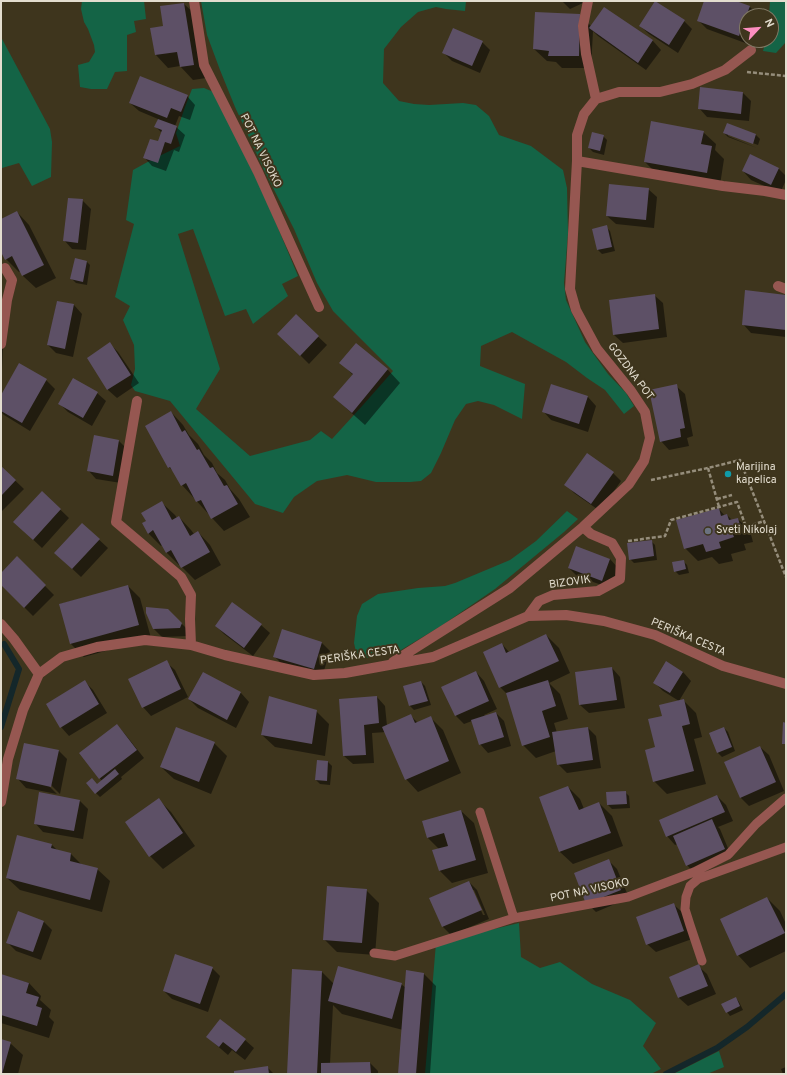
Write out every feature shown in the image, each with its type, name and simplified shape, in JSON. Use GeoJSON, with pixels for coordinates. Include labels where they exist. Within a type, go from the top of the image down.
{"type":"FeatureCollection","features":[{"type":"Feature","properties":{"kind":"street","name":"POT NA VISOKO"},"geometry":{"type":"LineString","coordinates":[[194,1],[204,65],[258,172],[319,308]]}},
{"type":"Feature","properties":{"kind":"street"},"geometry":{"type":"LineString","coordinates":[[588,1],[583,26],[586,54],[596,99],[619,92],[660,92],[686,86],[725,70],[751,50]]}},
{"type":"Feature","properties":{"kind":"street","name":"GOZDNA POT"},"geometry":{"type":"LineString","coordinates":[[390,664],[510,588],[583,527],[628,484],[644,461],[650,438],[645,412],[632,391],[597,349],[576,310],[570,289],[577,135],[584,114],[596,99]]}},
{"type":"Feature","properties":{"kind":"street"},"geometry":{"type":"LineString","coordinates":[[577,161],[723,186],[765,191],[786,196]]}},
{"type":"Feature","properties":{"kind":"street"},"geometry":{"type":"LineString","coordinates":[[1,344],[2,330],[12,280],[5,268]]}},
{"type":"Feature","properties":{"kind":"street"},"geometry":{"type":"LineString","coordinates":[[137,401],[116,522],[180,577],[191,595],[191,645]]}},
{"type":"Feature","properties":{"kind":"street"},"geometry":{"type":"LineString","coordinates":[[583,527],[591,534],[612,542]]}},
{"type":"Feature","properties":{"kind":"street","name":"BIZOVIK"},"geometry":{"type":"LineString","coordinates":[[528,616],[539,601],[553,595],[598,591],[620,579],[621,558],[612,542]]}},
{"type":"Feature","properties":{"kind":"street","name":"PERIŠKA CESTA"},"geometry":{"type":"LineString","coordinates":[[1,802],[8,760],[23,710],[39,674],[62,657],[98,647],[144,640],[191,645],[225,655],[314,675],[345,673],[433,657],[528,616],[566,615],[604,621],[655,635],[722,666],[786,684]]}},
{"type":"Feature","properties":{"kind":"street"},"geometry":{"type":"LineString","coordinates":[[1,624],[14,639],[39,674]]}},
{"type":"Feature","properties":{"kind":"lane","name":"POT NA VISOKO"},"geometry":{"type":"LineString","coordinates":[[374,953],[395,956],[514,918],[628,897],[694,872],[728,855],[756,824],[786,798]]}},
{"type":"Feature","properties":{"kind":"lane"},"geometry":{"type":"LineString","coordinates":[[480,812],[514,918]]}},
{"type":"Feature","properties":{"kind":"lane"},"geometry":{"type":"LineString","coordinates":[[702,961],[686,909],[686,897],[690,886],[698,879],[786,847]]}},
{"type":"Feature","properties":{"kind":"path"},"geometry":{"type":"LineString","coordinates":[[725,70],[786,76]]}},
{"type":"Feature","properties":{"kind":"path"},"geometry":{"type":"LineString","coordinates":[[628,484],[740,460],[786,577]]}},
{"type":"Feature","properties":{"kind":"path"},"geometry":{"type":"LineString","coordinates":[[708,468],[719,507]]}},
{"type":"Feature","properties":{"kind":"path"},"geometry":{"type":"LineString","coordinates":[[717,499],[732,495]]}},
{"type":"Feature","properties":{"kind":"path"},"geometry":{"type":"LineString","coordinates":[[612,542],[665,536],[672,520],[738,502],[746,527],[764,521]]}},
{"type":"Feature","properties":{"kind":"green space"},"geometry":{"type":"Polygon","coordinates":[[[82,1],[144,1],[146,19],[134,21],[136,32],[127,35],[127,71],[115,72],[107,89],[80,87],[78,65],[89,62],[95,52],[94,45],[84,22],[81,9],[82,1]]]}},
{"type":"Feature","properties":{"kind":"green space"},"geometry":{"type":"Polygon","coordinates":[[[201,1],[466,1],[465,11],[436,7],[418,12],[401,27],[384,49],[383,83],[399,101],[429,105],[463,103],[476,105],[489,116],[499,135],[531,146],[563,170],[567,188],[568,233],[564,283],[566,300],[585,342],[608,374],[626,393],[634,406],[624,414],[605,390],[566,362],[512,332],[481,346],[480,366],[525,384],[522,419],[494,405],[478,401],[466,404],[455,420],[431,473],[421,481],[376,482],[347,475],[317,481],[294,497],[283,513],[255,504],[170,401],[135,391],[131,385],[135,369],[134,345],[123,320],[130,306],[115,297],[134,224],[126,220],[133,170],[180,146],[176,133],[192,89],[204,88],[216,93],[268,204],[298,276],[282,284],[288,296],[253,324],[246,309],[225,316],[193,229],[178,234],[220,369],[196,409],[250,456],[310,440],[321,431],[332,439],[393,371],[333,311],[317,283],[294,229],[265,172],[235,107],[207,35],[201,1]]]}},
{"type":"Feature","properties":{"kind":"green space"},"geometry":{"type":"Polygon","coordinates":[[[770,1],[786,1],[786,42],[776,53],[763,51],[764,48],[779,48],[779,8],[770,8],[770,1]]]}},
{"type":"Feature","properties":{"kind":"green space"},"geometry":{"type":"Polygon","coordinates":[[[1,37],[50,129],[52,142],[51,177],[32,186],[19,163],[2,168],[1,166],[1,37]]]}},
{"type":"Feature","properties":{"kind":"green space"},"geometry":{"type":"Polygon","coordinates":[[[567,511],[578,519],[495,589],[441,626],[396,653],[363,658],[356,652],[354,643],[357,616],[362,604],[378,594],[418,588],[445,586],[510,560],[536,541],[567,511]]]}},
{"type":"Feature","properties":{"kind":"green space"},"geometry":{"type":"Polygon","coordinates":[[[519,923],[521,957],[540,968],[560,962],[592,984],[630,1000],[656,1023],[643,1046],[661,1069],[651,1074],[425,1074],[436,943],[519,923]]]}},
{"type":"Feature","properties":{"kind":"green space"},"geometry":{"type":"Polygon","coordinates":[[[719,1051],[724,1067],[707,1074],[673,1074],[719,1051]]]}},
{"type":"Feature","properties":{"kind":"building"},"geometry":{"type":"Polygon","coordinates":[[[655,1],[685,20],[669,45],[639,26],[655,1]]]}},
{"type":"Feature","properties":{"kind":"building"},"geometry":{"type":"Polygon","coordinates":[[[704,1],[736,1],[750,6],[749,8],[739,8],[739,36],[697,21],[704,1]]]}},
{"type":"Feature","properties":{"kind":"building"},"geometry":{"type":"Polygon","coordinates":[[[184,3],[194,65],[180,67],[177,52],[155,55],[150,28],[163,26],[160,6],[184,3]]]}},
{"type":"Feature","properties":{"kind":"building"},"geometry":{"type":"Polygon","coordinates":[[[604,7],[653,40],[638,63],[589,28],[604,7]]]}},
{"type":"Feature","properties":{"kind":"building"},"geometry":{"type":"Polygon","coordinates":[[[535,12],[580,14],[579,56],[548,56],[549,51],[533,49],[535,12]]]}},
{"type":"Feature","properties":{"kind":"building"},"geometry":{"type":"Polygon","coordinates":[[[453,28],[483,41],[472,66],[442,53],[453,28]]]}},
{"type":"Feature","properties":{"kind":"building"},"geometry":{"type":"Polygon","coordinates":[[[140,76],[188,95],[181,112],[171,108],[167,118],[129,103],[140,76]]]}},
{"type":"Feature","properties":{"kind":"building"},"geometry":{"type":"Polygon","coordinates":[[[700,87],[743,92],[741,114],[698,109],[700,87]]]}},
{"type":"Feature","properties":{"kind":"building"},"geometry":{"type":"Polygon","coordinates":[[[158,119],[177,126],[171,144],[165,142],[158,163],[143,158],[150,139],[158,141],[162,130],[154,127],[158,119]]]}},
{"type":"Feature","properties":{"kind":"building"},"geometry":{"type":"Polygon","coordinates":[[[651,121],[704,131],[701,144],[712,146],[707,173],[644,162],[651,121]]]}},
{"type":"Feature","properties":{"kind":"building"},"geometry":{"type":"Polygon","coordinates":[[[727,123],[756,134],[753,144],[723,133],[727,123]]]}},
{"type":"Feature","properties":{"kind":"building"},"geometry":{"type":"Polygon","coordinates":[[[592,132],[604,135],[600,151],[588,148],[592,132]]]}},
{"type":"Feature","properties":{"kind":"building"},"geometry":{"type":"Polygon","coordinates":[[[750,154],[779,168],[771,185],[742,171],[750,154]]]}},
{"type":"Feature","properties":{"kind":"building"},"geometry":{"type":"Polygon","coordinates":[[[609,184],[649,188],[646,220],[606,216],[609,184]]]}},
{"type":"Feature","properties":{"kind":"building"},"geometry":{"type":"Polygon","coordinates":[[[68,198],[83,199],[78,243],[63,241],[68,198]]]}},
{"type":"Feature","properties":{"kind":"building"},"geometry":{"type":"Polygon","coordinates":[[[17,211],[44,265],[22,276],[12,256],[5,260],[1,252],[1,219],[17,211]]]}},
{"type":"Feature","properties":{"kind":"building"},"geometry":{"type":"Polygon","coordinates":[[[607,225],[612,247],[597,250],[592,229],[607,225]]]}},
{"type":"Feature","properties":{"kind":"building"},"geometry":{"type":"Polygon","coordinates":[[[75,258],[87,261],[83,282],[70,279],[75,258]]]}},
{"type":"Feature","properties":{"kind":"building"},"geometry":{"type":"Polygon","coordinates":[[[745,290],[786,295],[786,330],[742,325],[745,290]]]}},
{"type":"Feature","properties":{"kind":"building"},"geometry":{"type":"Polygon","coordinates":[[[655,294],[659,329],[613,335],[609,300],[655,294]]]}},
{"type":"Feature","properties":{"kind":"building"},"geometry":{"type":"Polygon","coordinates":[[[57,301],[74,304],[65,349],[47,345],[57,301]]]}},
{"type":"Feature","properties":{"kind":"building"},"geometry":{"type":"Polygon","coordinates":[[[296,314],[319,336],[300,356],[277,334],[296,314]]]}},
{"type":"Feature","properties":{"kind":"building"},"geometry":{"type":"Polygon","coordinates":[[[110,342],[131,375],[107,390],[87,358],[110,342]]]}},
{"type":"Feature","properties":{"kind":"building"},"geometry":{"type":"Polygon","coordinates":[[[356,343],[388,369],[352,413],[333,397],[353,374],[339,363],[356,343]]]}},
{"type":"Feature","properties":{"kind":"building"},"geometry":{"type":"Polygon","coordinates":[[[19,363],[47,379],[22,423],[1,411],[1,395],[19,363]]]}},
{"type":"Feature","properties":{"kind":"building"},"geometry":{"type":"Polygon","coordinates":[[[73,378],[98,392],[83,418],[58,404],[73,378]]]}},
{"type":"Feature","properties":{"kind":"building"},"geometry":{"type":"Polygon","coordinates":[[[551,384],[588,396],[579,424],[542,412],[551,384]]]}},
{"type":"Feature","properties":{"kind":"building"},"geometry":{"type":"Polygon","coordinates":[[[677,384],[685,428],[680,429],[681,437],[660,442],[649,390],[677,384]]]}},
{"type":"Feature","properties":{"kind":"building"},"geometry":{"type":"Polygon","coordinates":[[[171,411],[182,432],[185,430],[197,450],[199,449],[210,468],[213,467],[224,486],[227,485],[238,504],[211,519],[201,500],[196,502],[186,483],[181,486],[170,467],[168,468],[145,426],[171,411]]]}},
{"type":"Feature","properties":{"kind":"building"},"geometry":{"type":"Polygon","coordinates":[[[94,435],[119,440],[113,476],[87,471],[94,435]]]}},
{"type":"Feature","properties":{"kind":"building"},"geometry":{"type":"Polygon","coordinates":[[[587,453],[614,472],[591,504],[564,485],[587,453]]]}},
{"type":"Feature","properties":{"kind":"building"},"geometry":{"type":"Polygon","coordinates":[[[1,466],[16,480],[1,496],[1,466]]]}},
{"type":"Feature","properties":{"kind":"building"},"geometry":{"type":"Polygon","coordinates":[[[42,491],[61,509],[33,540],[13,522],[42,491]]]}},
{"type":"Feature","properties":{"kind":"building"},"geometry":{"type":"Polygon","coordinates":[[[162,501],[172,520],[179,516],[190,536],[198,531],[210,552],[181,568],[171,550],[166,553],[153,530],[148,534],[142,523],[146,521],[141,513],[162,501]]]}},
{"type":"Feature","properties":{"kind":"building","name":"Sveti Nikolaj"},"geometry":{"type":"Polygon","coordinates":[[[719,508],[721,516],[727,514],[729,520],[738,518],[741,529],[732,532],[734,537],[719,542],[721,548],[706,552],[703,544],[684,549],[676,520],[719,508]]]}},
{"type":"Feature","properties":{"kind":"building"},"geometry":{"type":"Polygon","coordinates":[[[82,523],[100,539],[72,569],[54,553],[82,523]]]}},
{"type":"Feature","properties":{"kind":"building"},"geometry":{"type":"Polygon","coordinates":[[[652,540],[654,556],[629,560],[627,543],[652,540]]]}},
{"type":"Feature","properties":{"kind":"building"},"geometry":{"type":"Polygon","coordinates":[[[576,546],[610,559],[602,581],[568,568],[576,546]]]}},
{"type":"Feature","properties":{"kind":"building"},"geometry":{"type":"Polygon","coordinates":[[[17,556],[46,585],[24,608],[1,585],[1,573],[17,556]]]}},
{"type":"Feature","properties":{"kind":"building"},"geometry":{"type":"Polygon","coordinates":[[[684,560],[686,569],[674,572],[672,562],[684,560]]]}},
{"type":"Feature","properties":{"kind":"building"},"geometry":{"type":"Polygon","coordinates":[[[128,585],[139,625],[70,644],[59,604],[128,585]]]}},
{"type":"Feature","properties":{"kind":"building"},"geometry":{"type":"Polygon","coordinates":[[[232,602],[262,624],[244,648],[215,626],[232,602]]]}},
{"type":"Feature","properties":{"kind":"building"},"geometry":{"type":"Polygon","coordinates":[[[146,607],[168,609],[182,623],[180,628],[153,629],[146,613],[146,607]]]}},
{"type":"Feature","properties":{"kind":"building"},"geometry":{"type":"Polygon","coordinates":[[[282,629],[322,642],[314,669],[273,657],[282,629]]]}},
{"type":"Feature","properties":{"kind":"building"},"geometry":{"type":"Polygon","coordinates":[[[546,634],[559,661],[499,688],[483,652],[502,643],[506,653],[546,634]]]}},
{"type":"Feature","properties":{"kind":"building"},"geometry":{"type":"Polygon","coordinates":[[[167,660],[181,689],[142,708],[128,679],[167,660]]]}},
{"type":"Feature","properties":{"kind":"building"},"geometry":{"type":"Polygon","coordinates":[[[666,661],[683,672],[670,693],[653,683],[666,661]]]}},
{"type":"Feature","properties":{"kind":"building"},"geometry":{"type":"Polygon","coordinates":[[[612,667],[617,700],[579,705],[575,672],[612,667]]]}},
{"type":"Feature","properties":{"kind":"building"},"geometry":{"type":"Polygon","coordinates":[[[476,671],[489,701],[455,716],[441,687],[476,671]]]}},
{"type":"Feature","properties":{"kind":"building"},"geometry":{"type":"Polygon","coordinates":[[[203,672],[241,692],[227,720],[188,699],[203,672]]]}},
{"type":"Feature","properties":{"kind":"building"},"geometry":{"type":"Polygon","coordinates":[[[85,680],[99,704],[60,728],[46,704],[85,680]]]}},
{"type":"Feature","properties":{"kind":"building"},"geometry":{"type":"Polygon","coordinates":[[[548,680],[556,706],[542,711],[550,737],[522,746],[506,693],[548,680]]]}},
{"type":"Feature","properties":{"kind":"building"},"geometry":{"type":"Polygon","coordinates":[[[421,681],[428,701],[409,706],[403,686],[421,681]]]}},
{"type":"Feature","properties":{"kind":"building"},"geometry":{"type":"Polygon","coordinates":[[[269,696],[317,710],[312,744],[261,735],[269,696]]]}},
{"type":"Feature","properties":{"kind":"building"},"geometry":{"type":"Polygon","coordinates":[[[377,696],[379,723],[364,725],[366,755],[343,756],[339,699],[377,696]]]}},
{"type":"Feature","properties":{"kind":"building"},"geometry":{"type":"Polygon","coordinates":[[[684,699],[690,724],[682,726],[694,771],[653,782],[645,750],[655,747],[648,719],[662,716],[659,705],[684,699]]]}},
{"type":"Feature","properties":{"kind":"building"},"geometry":{"type":"Polygon","coordinates":[[[496,712],[504,737],[479,745],[471,720],[496,712]]]}},
{"type":"Feature","properties":{"kind":"building"},"geometry":{"type":"Polygon","coordinates":[[[411,714],[415,723],[431,716],[449,761],[405,780],[382,727],[411,714]]]}},
{"type":"Feature","properties":{"kind":"building"},"geometry":{"type":"Polygon","coordinates":[[[783,722],[786,723],[786,744],[782,744],[783,722]]]}},
{"type":"Feature","properties":{"kind":"building"},"geometry":{"type":"Polygon","coordinates":[[[117,724],[137,750],[99,779],[79,753],[117,724]]]}},
{"type":"Feature","properties":{"kind":"building"},"geometry":{"type":"Polygon","coordinates":[[[176,727],[215,742],[199,782],[160,767],[176,727]]]}},
{"type":"Feature","properties":{"kind":"building"},"geometry":{"type":"Polygon","coordinates":[[[588,727],[593,760],[557,765],[552,732],[588,727]]]}},
{"type":"Feature","properties":{"kind":"building"},"geometry":{"type":"Polygon","coordinates":[[[724,727],[732,747],[717,753],[709,733],[724,727]]]}},
{"type":"Feature","properties":{"kind":"building"},"geometry":{"type":"Polygon","coordinates":[[[24,743],[59,750],[51,787],[16,779],[24,743]]]}},
{"type":"Feature","properties":{"kind":"building"},"geometry":{"type":"Polygon","coordinates":[[[760,746],[776,782],[740,798],[724,762],[760,746]]]}},
{"type":"Feature","properties":{"kind":"building"},"geometry":{"type":"Polygon","coordinates":[[[317,760],[328,761],[327,781],[315,780],[317,760]]]}},
{"type":"Feature","properties":{"kind":"building"},"geometry":{"type":"Polygon","coordinates":[[[115,769],[119,774],[95,794],[86,783],[92,778],[97,784],[115,769]]]}},
{"type":"Feature","properties":{"kind":"building"},"geometry":{"type":"Polygon","coordinates":[[[568,786],[579,810],[599,802],[611,833],[559,852],[539,797],[568,786]]]}},
{"type":"Feature","properties":{"kind":"building"},"geometry":{"type":"Polygon","coordinates":[[[626,791],[627,804],[607,805],[606,792],[626,791]]]}},
{"type":"Feature","properties":{"kind":"building"},"geometry":{"type":"Polygon","coordinates":[[[39,792],[80,800],[74,831],[34,824],[39,792]]]}},
{"type":"Feature","properties":{"kind":"building"},"geometry":{"type":"Polygon","coordinates":[[[717,795],[725,812],[666,837],[659,820],[717,795]]]}},
{"type":"Feature","properties":{"kind":"building"},"geometry":{"type":"Polygon","coordinates":[[[159,798],[183,833],[149,857],[125,822],[159,798]]]}},
{"type":"Feature","properties":{"kind":"building"},"geometry":{"type":"Polygon","coordinates":[[[461,810],[476,860],[439,871],[432,850],[448,846],[444,833],[427,838],[422,821],[461,810]]]}},
{"type":"Feature","properties":{"kind":"building"},"geometry":{"type":"Polygon","coordinates":[[[712,819],[725,849],[686,866],[673,836],[712,819]]]}},
{"type":"Feature","properties":{"kind":"building"},"geometry":{"type":"Polygon","coordinates":[[[17,835],[52,844],[51,848],[71,853],[70,861],[98,868],[90,900],[6,878],[17,835]]]}},
{"type":"Feature","properties":{"kind":"building"},"geometry":{"type":"Polygon","coordinates":[[[609,859],[621,890],[586,904],[574,873],[609,859]]]}},
{"type":"Feature","properties":{"kind":"building"},"geometry":{"type":"Polygon","coordinates":[[[469,881],[482,910],[442,927],[429,898],[469,881]]]}},
{"type":"Feature","properties":{"kind":"building"},"geometry":{"type":"Polygon","coordinates":[[[327,886],[367,889],[362,943],[323,940],[327,886]]]}},
{"type":"Feature","properties":{"kind":"building"},"geometry":{"type":"Polygon","coordinates":[[[767,897],[785,933],[737,956],[720,919],[767,897]]]}},
{"type":"Feature","properties":{"kind":"building"},"geometry":{"type":"Polygon","coordinates":[[[674,903],[684,931],[646,945],[636,917],[674,903]]]}},
{"type":"Feature","properties":{"kind":"building"},"geometry":{"type":"Polygon","coordinates":[[[18,911],[44,921],[33,952],[6,943],[18,911]]]}},
{"type":"Feature","properties":{"kind":"building"},"geometry":{"type":"Polygon","coordinates":[[[175,954],[213,967],[200,1004],[163,991],[175,954]]]}},
{"type":"Feature","properties":{"kind":"building"},"geometry":{"type":"Polygon","coordinates":[[[699,964],[708,986],[678,998],[669,977],[699,964]]]}},
{"type":"Feature","properties":{"kind":"building"},"geometry":{"type":"Polygon","coordinates":[[[338,966],[402,983],[392,1019],[328,1001],[338,966]]]}},
{"type":"Feature","properties":{"kind":"building"},"geometry":{"type":"Polygon","coordinates":[[[292,969],[322,971],[317,1074],[287,1074],[292,969]]]}},
{"type":"Feature","properties":{"kind":"building"},"geometry":{"type":"Polygon","coordinates":[[[406,970],[424,973],[416,1074],[398,1074],[406,970]]]}},
{"type":"Feature","properties":{"kind":"building"},"geometry":{"type":"Polygon","coordinates":[[[1,974],[29,983],[26,993],[39,997],[36,1006],[42,1008],[37,1026],[1,1015],[1,974]]]}},
{"type":"Feature","properties":{"kind":"building"},"geometry":{"type":"Polygon","coordinates":[[[736,997],[740,1006],[726,1013],[721,1004],[736,997]]]}},
{"type":"Feature","properties":{"kind":"building"},"geometry":{"type":"Polygon","coordinates":[[[220,1019],[246,1039],[236,1052],[223,1042],[219,1047],[206,1037],[220,1019]]]}},
{"type":"Feature","properties":{"kind":"building"},"geometry":{"type":"Polygon","coordinates":[[[1,1039],[11,1042],[2,1074],[1,1074],[1,1039]]]}},
{"type":"Feature","properties":{"kind":"building"},"geometry":{"type":"Polygon","coordinates":[[[370,1062],[371,1074],[321,1074],[321,1063],[370,1062]]]}},
{"type":"Feature","properties":{"kind":"building"},"geometry":{"type":"Polygon","coordinates":[[[268,1066],[269,1074],[234,1074],[234,1071],[268,1066]]]}},
{"type":"Feature","properties":{"kind":"waterway"},"geometry":{"type":"LineString","coordinates":[[1,727],[19,669],[4,644]]}},
{"type":"Feature","properties":{"kind":"waterway"},"geometry":{"type":"LineString","coordinates":[[666,1074],[717,1048],[747,1027],[786,994]]}},
{"type":"Feature","properties":{"kind":"place","name":"Marijina kapelica"},"geometry":{"type":"Point","coordinates":[728,474]}},
{"type":"Feature","properties":{"kind":"place","name":"Sveti Nikolaj"},"geometry":{"type":"Point","coordinates":[708,531]}}]}
